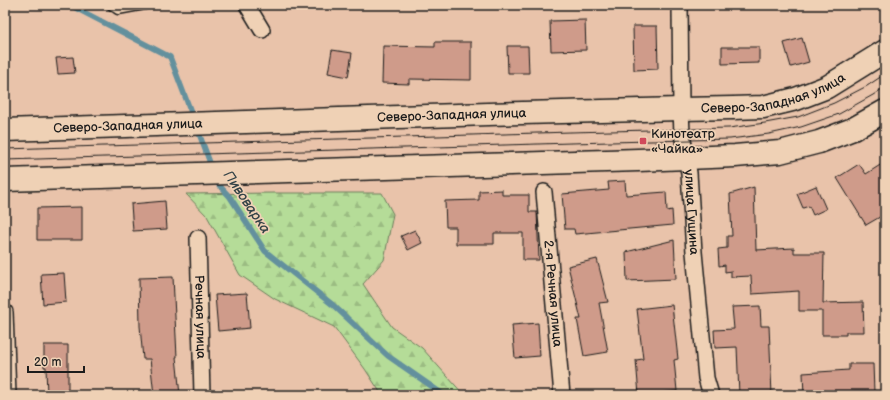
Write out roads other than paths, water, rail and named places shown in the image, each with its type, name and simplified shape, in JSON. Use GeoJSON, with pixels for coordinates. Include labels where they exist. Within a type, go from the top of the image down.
{"type":"FeatureCollection","features":[{"type":"Feature","properties":{"kind":"main road","name":"Северо-Западная улица"},"geometry":{"type":"LineString","coordinates":[[5,130],[763,107],[796,99],[827,87],[885,51]]}},
{"type":"Feature","properties":{"kind":"main road"},"geometry":{"type":"LineString","coordinates":[[5,180],[735,156],[780,152],[819,142],[853,128],[885,112]]}},
{"type":"Feature","properties":{"kind":"street"},"geometry":{"type":"LineString","coordinates":[[246,5],[262,30]]}},
{"type":"Feature","properties":{"kind":"street","name":"улица Гущина"},"geometry":{"type":"LineString","coordinates":[[680,5],[682,134],[690,173],[694,252],[706,378],[711,395]]}},
{"type":"Feature","properties":{"kind":"street","name":"2-я Речная улица"},"geometry":{"type":"LineString","coordinates":[[544,192],[562,395]]}},
{"type":"Feature","properties":{"kind":"street","name":"Речная улица"},"geometry":{"type":"LineString","coordinates":[[198,238],[202,395]]}},
{"type":"Feature","properties":{"kind":"street"},"geometry":{"type":"LineString","coordinates":[[5,312],[8,395]]}},
{"type":"Feature","properties":{"kind":"lane"},"geometry":{"type":"LineString","coordinates":[[110,5],[118,10],[145,5]]}},
{"type":"Feature","properties":{"kind":"waterway","name":"Пивоварка"},"geometry":{"type":"LineString","coordinates":[[70,5],[170,57],[194,120]]}},
{"type":"Feature","properties":{"kind":"waterway","name":"Пивоварка"},"geometry":{"type":"LineString","coordinates":[[197,128],[212,168]]}},
{"type":"Feature","properties":{"kind":"waterway","name":"Пивоварка"},"geometry":{"type":"LineString","coordinates":[[216,178],[218,184],[230,197],[265,251],[333,305],[388,356],[444,395]]}},
{"type":"Feature","properties":{"kind":"tram line"},"geometry":{"type":"LineString","coordinates":[[5,149],[729,128],[798,117],[834,103],[867,86],[885,74]]}},
{"type":"Feature","properties":{"kind":"tram line"},"geometry":{"type":"LineString","coordinates":[[5,160],[730,139],[769,134],[801,127],[839,114],[885,87]]}},
{"type":"Feature","properties":{"kind":"place","name":"Кинотеатр «Чайка»"},"geometry":{"type":"Point","coordinates":[643,141]}}]}
